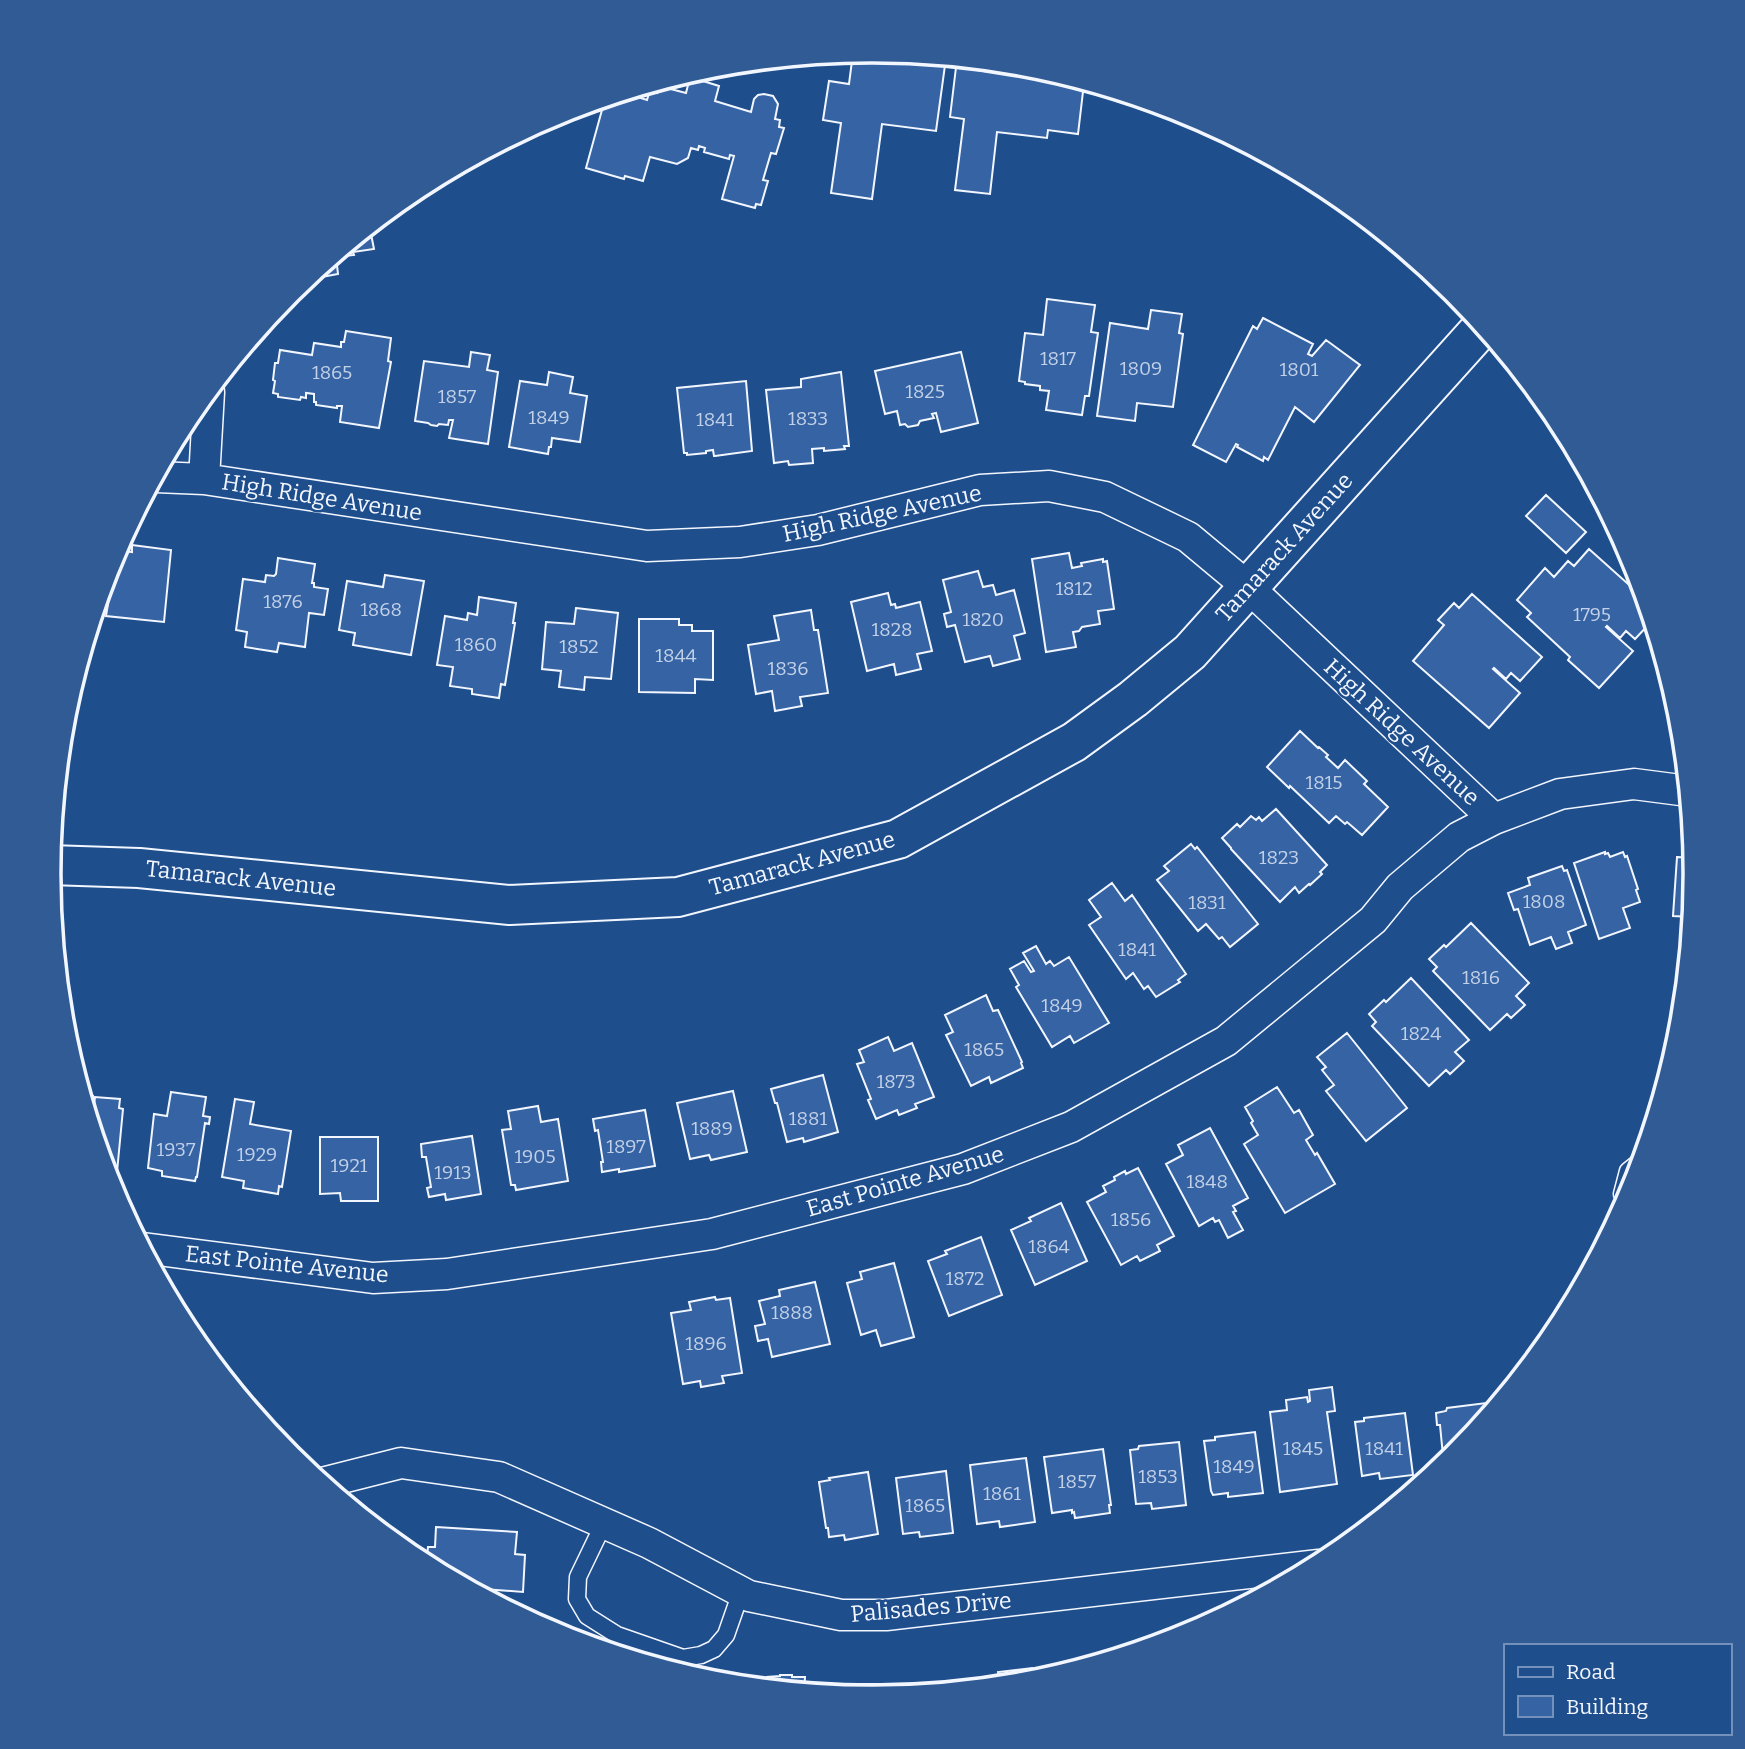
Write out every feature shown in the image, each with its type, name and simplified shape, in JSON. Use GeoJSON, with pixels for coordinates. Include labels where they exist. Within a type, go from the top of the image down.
{"type":"FeatureCollection","features":[{"type":"Feature","properties":{"kind":"main road","name":"Tamarack Avenue"},"geometry":{"type":"LineString","coordinates":[[61,865],[139,868],[510,905],[678,897],[898,839],[1074,742],[1133,699],[1190,652],[1476,334]]}},
{"type":"Feature","properties":{"kind":"street"},"geometry":{"type":"LineString","coordinates":[[204,479],[208,410]]}},
{"type":"Feature","properties":{"kind":"street","name":"High Ridge Avenue"},"geometry":{"type":"LineString","coordinates":[[166,477],[204,479],[647,546],[740,542],[818,530],[980,490],[1049,486],[1105,497],[1188,537],[1248,587],[1494,818]]}},
{"type":"Feature","properties":{"kind":"street","name":"East Pointe Avenue"},"geometry":{"type":"LineString","coordinates":[[154,1249],[373,1278],[447,1274],[712,1234],[963,1169],[1071,1127],[1226,1041],[1373,920],[1401,887],[1459,837],[1494,818],[1560,794],[1634,784],[1679,790]]}},
{"type":"Feature","properties":{"kind":"street","name":"Palisades Drive"},"geometry":{"type":"LineString","coordinates":[[334,1480],[401,1463],[499,1477],[649,1543],[749,1596],[841,1615],[887,1615],[1293,1568]]}},
{"type":"Feature","properties":{"kind":"lane"},"geometry":{"type":"LineString","coordinates":[[604,1523],[579,1577],[577,1599],[587,1616],[617,1635],[683,1658],[701,1655],[714,1649],[726,1635],[740,1592]]}},
{"type":"Feature","properties":{"kind":"building"},"geometry":{"type":"Polygon","coordinates":[[[852,64],[945,67],[936,131],[882,124],[872,199],[831,193],[841,123],[823,120],[829,81],[849,84],[852,64]]]}},
{"type":"Feature","properties":{"kind":"building"},"geometry":{"type":"Polygon","coordinates":[[[956,68],[1031,79],[1083,91],[1078,134],[1048,130],[1047,138],[997,132],[990,194],[955,190],[964,119],[950,117],[956,68]]]}},
{"type":"Feature","properties":{"kind":"building"},"geometry":{"type":"Polygon","coordinates":[[[704,81],[719,86],[715,101],[751,112],[754,99],[758,95],[773,96],[778,104],[775,119],[780,120],[779,127],[784,128],[776,154],[771,153],[763,180],[768,181],[761,205],[756,204],[755,208],[722,199],[734,156],[730,155],[729,159],[704,152],[705,148],[699,146],[698,150],[691,148],[688,158],[677,164],[650,157],[643,181],[625,176],[624,179],[586,168],[602,110],[640,98],[647,100],[648,95],[671,89],[686,93],[688,85],[704,81]]]}},
{"type":"Feature","properties":{"kind":"building"},"geometry":{"type":"Polygon","coordinates":[[[372,237],[374,249],[354,252],[372,237]]]}},
{"type":"Feature","properties":{"kind":"building"},"geometry":{"type":"Polygon","coordinates":[[[337,266],[338,274],[326,276],[337,266]]]}},
{"type":"Feature","properties":{"kind":"building"},"geometry":{"type":"Polygon","coordinates":[[[1047,299],[1095,305],[1091,332],[1098,333],[1089,396],[1085,396],[1082,415],[1046,410],[1049,391],[1019,381],[1025,333],[1043,335],[1047,299]]]}},
{"type":"Feature","properties":{"kind":"building"},"geometry":{"type":"Polygon","coordinates":[[[1151,310],[1182,314],[1179,333],[1183,334],[1173,407],[1137,403],[1135,421],[1097,416],[1110,323],[1148,329],[1151,310]]]}},
{"type":"Feature","properties":{"kind":"building"},"geometry":{"type":"Polygon","coordinates":[[[1263,318],[1313,344],[1308,354],[1312,356],[1326,340],[1360,365],[1314,422],[1295,407],[1268,460],[1264,457],[1263,461],[1236,444],[1226,462],[1193,445],[1253,326],[1257,329],[1263,318]]]}},
{"type":"Feature","properties":{"kind":"building"},"geometry":{"type":"Polygon","coordinates":[[[346,331],[391,338],[388,361],[391,362],[379,428],[340,422],[342,406],[337,408],[316,405],[314,394],[306,393],[306,398],[301,397],[300,400],[278,397],[278,394],[273,393],[275,363],[278,363],[280,350],[312,355],[314,343],[341,347],[346,331]]]}},
{"type":"Feature","properties":{"kind":"building"},"geometry":{"type":"Polygon","coordinates":[[[471,352],[490,355],[487,370],[498,372],[488,444],[449,438],[453,420],[449,420],[448,425],[437,426],[415,421],[424,361],[469,367],[471,352]]]}},
{"type":"Feature","properties":{"kind":"building"},"geometry":{"type":"Polygon","coordinates":[[[961,352],[978,423],[941,432],[936,413],[932,414],[934,418],[908,427],[905,424],[900,425],[897,411],[885,414],[875,371],[961,352]]]}},
{"type":"Feature","properties":{"kind":"building"},"geometry":{"type":"Polygon","coordinates":[[[549,372],[573,377],[570,393],[587,396],[580,442],[552,438],[548,454],[509,447],[520,381],[547,385],[549,372]]]}},
{"type":"Feature","properties":{"kind":"building"},"geometry":{"type":"Polygon","coordinates":[[[841,372],[849,446],[844,446],[845,449],[824,451],[824,448],[812,449],[813,463],[774,463],[766,390],[801,387],[801,379],[841,372]]]}},
{"type":"Feature","properties":{"kind":"building"},"geometry":{"type":"Polygon","coordinates":[[[746,381],[752,451],[715,456],[713,450],[687,455],[684,453],[677,388],[746,381]]]}},
{"type":"Feature","properties":{"kind":"building"},"geometry":{"type":"Polygon","coordinates":[[[1546,495],[1586,532],[1566,553],[1526,516],[1546,495]]]}},
{"type":"Feature","properties":{"kind":"building"},"geometry":{"type":"Polygon","coordinates":[[[132,545],[171,550],[164,622],[106,616],[123,564],[129,552],[132,552],[132,545]]]}},
{"type":"Feature","properties":{"kind":"building"},"geometry":{"type":"Polygon","coordinates":[[[1589,549],[1630,586],[1645,628],[1635,639],[1626,631],[1620,638],[1606,627],[1633,651],[1599,688],[1527,617],[1531,613],[1517,600],[1545,568],[1554,577],[1568,561],[1574,566],[1589,549]]]}},
{"type":"Feature","properties":{"kind":"building"},"geometry":{"type":"Polygon","coordinates":[[[1069,553],[1072,568],[1082,566],[1081,563],[1103,559],[1103,562],[1107,561],[1114,609],[1098,611],[1100,624],[1082,627],[1073,632],[1076,647],[1046,652],[1032,559],[1069,553]]]}},
{"type":"Feature","properties":{"kind":"building"},"geometry":{"type":"Polygon","coordinates":[[[278,558],[315,564],[312,583],[314,587],[328,589],[324,615],[309,613],[305,647],[279,643],[277,652],[245,647],[247,632],[236,630],[243,579],[265,582],[266,575],[276,574],[278,558]]]}},
{"type":"Feature","properties":{"kind":"building"},"geometry":{"type":"Polygon","coordinates":[[[978,571],[983,587],[993,585],[996,595],[1014,590],[1025,633],[1014,636],[1020,659],[993,666],[990,656],[965,662],[955,625],[947,627],[944,614],[951,612],[943,580],[978,571]]]}},
{"type":"Feature","properties":{"kind":"building"},"geometry":{"type":"Polygon","coordinates":[[[385,575],[424,581],[411,655],[353,645],[355,633],[339,630],[347,581],[383,587],[385,575]]]}},
{"type":"Feature","properties":{"kind":"building"},"geometry":{"type":"Polygon","coordinates":[[[888,593],[891,605],[895,604],[896,608],[920,602],[932,651],[917,654],[921,669],[896,675],[894,664],[867,671],[851,602],[888,593]]]}},
{"type":"Feature","properties":{"kind":"building"},"geometry":{"type":"Polygon","coordinates":[[[1472,594],[1542,657],[1520,681],[1511,673],[1506,679],[1493,669],[1520,693],[1489,728],[1413,661],[1444,625],[1438,620],[1454,603],[1459,608],[1472,594]]]}},
{"type":"Feature","properties":{"kind":"building"},"geometry":{"type":"Polygon","coordinates":[[[479,597],[516,603],[505,685],[501,684],[499,698],[472,694],[472,689],[450,686],[453,667],[437,665],[445,616],[467,620],[468,613],[477,615],[479,597]]]}},
{"type":"Feature","properties":{"kind":"building"},"geometry":{"type":"Polygon","coordinates":[[[576,608],[618,613],[611,679],[585,677],[584,690],[559,687],[561,671],[542,669],[546,622],[574,624],[576,608]]]}},
{"type":"Feature","properties":{"kind":"building"},"geometry":{"type":"Polygon","coordinates":[[[811,610],[814,630],[818,630],[828,693],[800,697],[802,706],[775,711],[772,691],[756,694],[748,645],[779,640],[774,616],[811,610]]]}},
{"type":"Feature","properties":{"kind":"building"},"geometry":{"type":"Polygon","coordinates":[[[639,619],[679,619],[679,625],[692,625],[692,631],[713,631],[713,680],[695,679],[695,693],[639,692],[639,619]]]}},
{"type":"Feature","properties":{"kind":"building"},"geometry":{"type":"Polygon","coordinates":[[[1300,731],[1328,755],[1326,757],[1338,768],[1345,760],[1367,781],[1364,784],[1388,807],[1362,835],[1336,816],[1329,823],[1267,767],[1300,731]]]}},
{"type":"Feature","properties":{"kind":"building"},"geometry":{"type":"Polygon","coordinates":[[[1276,809],[1327,865],[1310,885],[1299,893],[1295,887],[1280,902],[1222,838],[1237,824],[1240,827],[1251,816],[1256,820],[1259,817],[1262,821],[1276,809]]]}},
{"type":"Feature","properties":{"kind":"building"},"geometry":{"type":"Polygon","coordinates":[[[1191,844],[1195,849],[1197,847],[1258,924],[1230,947],[1206,924],[1198,931],[1157,880],[1169,871],[1164,866],[1191,844]]]}},
{"type":"Feature","properties":{"kind":"building"},"geometry":{"type":"Polygon","coordinates":[[[1605,852],[1610,857],[1623,852],[1625,857],[1627,856],[1640,902],[1623,908],[1630,928],[1599,939],[1574,863],[1605,852]]]}},
{"type":"Feature","properties":{"kind":"building"},"geometry":{"type":"Polygon","coordinates":[[[1677,857],[1683,857],[1682,916],[1673,916],[1677,857]]]}},
{"type":"Feature","properties":{"kind":"building"},"geometry":{"type":"Polygon","coordinates":[[[1562,866],[1564,871],[1567,870],[1586,925],[1568,932],[1572,943],[1556,949],[1551,937],[1530,945],[1518,909],[1514,910],[1508,893],[1530,885],[1528,878],[1562,866]]]}},
{"type":"Feature","properties":{"kind":"building"},"geometry":{"type":"Polygon","coordinates":[[[1112,883],[1125,901],[1132,895],[1186,974],[1178,980],[1180,982],[1156,997],[1148,986],[1144,989],[1133,973],[1126,979],[1089,925],[1101,917],[1089,900],[1112,883]]]}},
{"type":"Feature","properties":{"kind":"building"},"geometry":{"type":"Polygon","coordinates":[[[1471,923],[1529,983],[1516,996],[1525,1005],[1511,1018],[1507,1014],[1490,1030],[1433,971],[1437,967],[1429,959],[1471,923]]]}},
{"type":"Feature","properties":{"kind":"building"},"geometry":{"type":"Polygon","coordinates":[[[1036,946],[1046,964],[1050,961],[1054,966],[1069,957],[1109,1023],[1074,1043],[1070,1036],[1052,1047],[1016,987],[1019,985],[1010,969],[1024,961],[1031,972],[1034,971],[1023,953],[1036,946]]]}},
{"type":"Feature","properties":{"kind":"building"},"geometry":{"type":"Polygon","coordinates":[[[1411,978],[1469,1040],[1455,1052],[1464,1061],[1450,1074],[1446,1070],[1429,1086],[1372,1026],[1376,1022],[1369,1014],[1411,978]]]}},
{"type":"Feature","properties":{"kind":"building"},"geometry":{"type":"Polygon","coordinates":[[[986,995],[993,1011],[998,1010],[1023,1068],[991,1083],[989,1077],[971,1086],[946,1035],[953,1032],[945,1015],[986,995]]]}},
{"type":"Feature","properties":{"kind":"building"},"geometry":{"type":"Polygon","coordinates":[[[1347,1033],[1407,1108],[1366,1141],[1326,1091],[1334,1085],[1322,1070],[1326,1067],[1317,1057],[1347,1033]]]}},
{"type":"Feature","properties":{"kind":"building"},"geometry":{"type":"Polygon","coordinates":[[[888,1037],[894,1051],[912,1043],[934,1097],[915,1104],[917,1108],[899,1115],[897,1110],[876,1119],[857,1064],[864,1062],[859,1050],[888,1037]]]}},
{"type":"Feature","properties":{"kind":"building"},"geometry":{"type":"Polygon","coordinates":[[[823,1075],[838,1132],[804,1142],[803,1138],[787,1142],[771,1089],[823,1075]]]}},
{"type":"Feature","properties":{"kind":"building"},"geometry":{"type":"Polygon","coordinates":[[[1277,1087],[1294,1113],[1299,1110],[1313,1135],[1306,1140],[1335,1184],[1285,1213],[1244,1144],[1258,1135],[1245,1107],[1277,1087]]]}},
{"type":"Feature","properties":{"kind":"building"},"geometry":{"type":"Polygon","coordinates":[[[733,1091],[747,1152],[711,1160],[709,1155],[690,1159],[677,1103],[733,1091]]]}},
{"type":"Feature","properties":{"kind":"building"},"geometry":{"type":"Polygon","coordinates":[[[171,1092],[206,1097],[203,1116],[210,1117],[209,1124],[205,1123],[195,1181],[162,1176],[162,1171],[148,1168],[154,1114],[167,1116],[171,1092]]]}},
{"type":"Feature","properties":{"kind":"building"},"geometry":{"type":"Polygon","coordinates":[[[95,1097],[120,1099],[119,1108],[123,1109],[117,1170],[104,1135],[95,1097]]]}},
{"type":"Feature","properties":{"kind":"building"},"geometry":{"type":"Polygon","coordinates":[[[235,1099],[254,1102],[250,1124],[291,1131],[282,1187],[279,1186],[278,1194],[243,1188],[244,1181],[222,1177],[235,1099]]]}},
{"type":"Feature","properties":{"kind":"building"},"geometry":{"type":"Polygon","coordinates":[[[538,1106],[541,1122],[558,1119],[568,1181],[516,1190],[515,1185],[511,1185],[502,1130],[511,1129],[508,1111],[538,1106]]]}},
{"type":"Feature","properties":{"kind":"building"},"geometry":{"type":"Polygon","coordinates":[[[645,1110],[655,1166],[602,1172],[598,1130],[595,1131],[593,1119],[645,1110]]]}},
{"type":"Feature","properties":{"kind":"building"},"geometry":{"type":"Polygon","coordinates":[[[1210,1128],[1248,1198],[1233,1206],[1236,1211],[1233,1212],[1243,1230],[1228,1238],[1219,1220],[1215,1222],[1213,1218],[1199,1226],[1166,1164],[1183,1155],[1178,1145],[1210,1128]]]}},
{"type":"Feature","properties":{"kind":"building"},"geometry":{"type":"Polygon","coordinates":[[[472,1136],[481,1194],[446,1200],[445,1194],[429,1197],[427,1188],[431,1187],[421,1144],[472,1136]]]}},
{"type":"Feature","properties":{"kind":"building"},"geometry":{"type":"Polygon","coordinates":[[[320,1137],[378,1137],[378,1201],[341,1201],[340,1193],[320,1194],[320,1137]]]}},
{"type":"Feature","properties":{"kind":"building"},"geometry":{"type":"Polygon","coordinates":[[[1138,1168],[1174,1236],[1157,1245],[1160,1251],[1140,1261],[1137,1256],[1121,1265],[1087,1202],[1106,1192],[1103,1186],[1115,1180],[1114,1177],[1138,1168]]]}},
{"type":"Feature","properties":{"kind":"building"},"geometry":{"type":"Polygon","coordinates":[[[1061,1203],[1087,1261],[1035,1285],[1011,1230],[1061,1203]]]}},
{"type":"Feature","properties":{"kind":"building"},"geometry":{"type":"Polygon","coordinates":[[[981,1237],[1002,1295],[949,1316],[928,1261],[981,1237]]]}},
{"type":"Feature","properties":{"kind":"building"},"geometry":{"type":"Polygon","coordinates":[[[894,1263],[914,1337],[881,1346],[876,1330],[861,1335],[847,1283],[862,1279],[860,1272],[894,1263]]]}},
{"type":"Feature","properties":{"kind":"building"},"geometry":{"type":"Polygon","coordinates":[[[815,1282],[830,1344],[772,1357],[768,1339],[758,1341],[755,1326],[765,1324],[759,1301],[780,1296],[779,1290],[815,1282]]]}},
{"type":"Feature","properties":{"kind":"building"},"geometry":{"type":"Polygon","coordinates":[[[715,1297],[716,1300],[730,1298],[742,1373],[722,1376],[724,1383],[701,1387],[700,1381],[683,1384],[671,1313],[691,1310],[689,1302],[715,1297]]]}},
{"type":"Feature","properties":{"kind":"building"},"geometry":{"type":"Polygon","coordinates":[[[1332,1387],[1335,1411],[1327,1412],[1337,1484],[1280,1492],[1270,1412],[1287,1410],[1286,1400],[1307,1397],[1308,1402],[1310,1401],[1309,1390],[1332,1387]]]}},
{"type":"Feature","properties":{"kind":"building"},"geometry":{"type":"Polygon","coordinates":[[[1486,1404],[1443,1451],[1436,1413],[1446,1411],[1447,1408],[1486,1404]]]}},
{"type":"Feature","properties":{"kind":"building"},"geometry":{"type":"Polygon","coordinates":[[[1405,1413],[1413,1475],[1380,1479],[1379,1473],[1362,1476],[1355,1422],[1364,1421],[1364,1418],[1405,1413]]]}},
{"type":"Feature","properties":{"kind":"building"},"geometry":{"type":"Polygon","coordinates":[[[1255,1432],[1263,1493],[1228,1497],[1228,1493],[1213,1495],[1204,1441],[1255,1432]]]}},
{"type":"Feature","properties":{"kind":"building"},"geometry":{"type":"Polygon","coordinates":[[[1179,1442],[1186,1505],[1152,1509],[1151,1503],[1136,1504],[1130,1450],[1138,1449],[1139,1446],[1179,1442]]]}},
{"type":"Feature","properties":{"kind":"building"},"geometry":{"type":"Polygon","coordinates":[[[1103,1449],[1110,1513],[1075,1518],[1072,1510],[1052,1513],[1044,1457],[1103,1449]]]}},
{"type":"Feature","properties":{"kind":"building"},"geometry":{"type":"Polygon","coordinates":[[[1026,1458],[1035,1522],[1000,1527],[999,1521],[977,1524],[970,1465],[1026,1458]]]}},
{"type":"Feature","properties":{"kind":"building"},"geometry":{"type":"Polygon","coordinates":[[[946,1471],[953,1533],[920,1537],[919,1532],[903,1534],[896,1478],[946,1471]]]}},
{"type":"Feature","properties":{"kind":"building"},"geometry":{"type":"Polygon","coordinates":[[[868,1472],[878,1534],[845,1540],[844,1535],[829,1537],[819,1482],[868,1472]]]}},
{"type":"Feature","properties":{"kind":"building"},"geometry":{"type":"Polygon","coordinates":[[[436,1527],[517,1532],[515,1554],[525,1555],[523,1592],[491,1590],[427,1552],[428,1547],[435,1547],[436,1527]]]}},
{"type":"Feature","properties":{"kind":"building"},"geometry":{"type":"Polygon","coordinates":[[[1032,1668],[1032,1670],[999,1676],[998,1672],[1032,1668]]]}},
{"type":"Feature","properties":{"kind":"building"},"geometry":{"type":"Polygon","coordinates":[[[780,1676],[805,1677],[805,1683],[767,1679],[780,1676]]]}},
{"type":"Feature","properties":{"kind":"building"},"geometry":{"type":"Polygon","coordinates":[[[843,1684],[879,1684],[872,1686],[843,1684]]]}}]}
